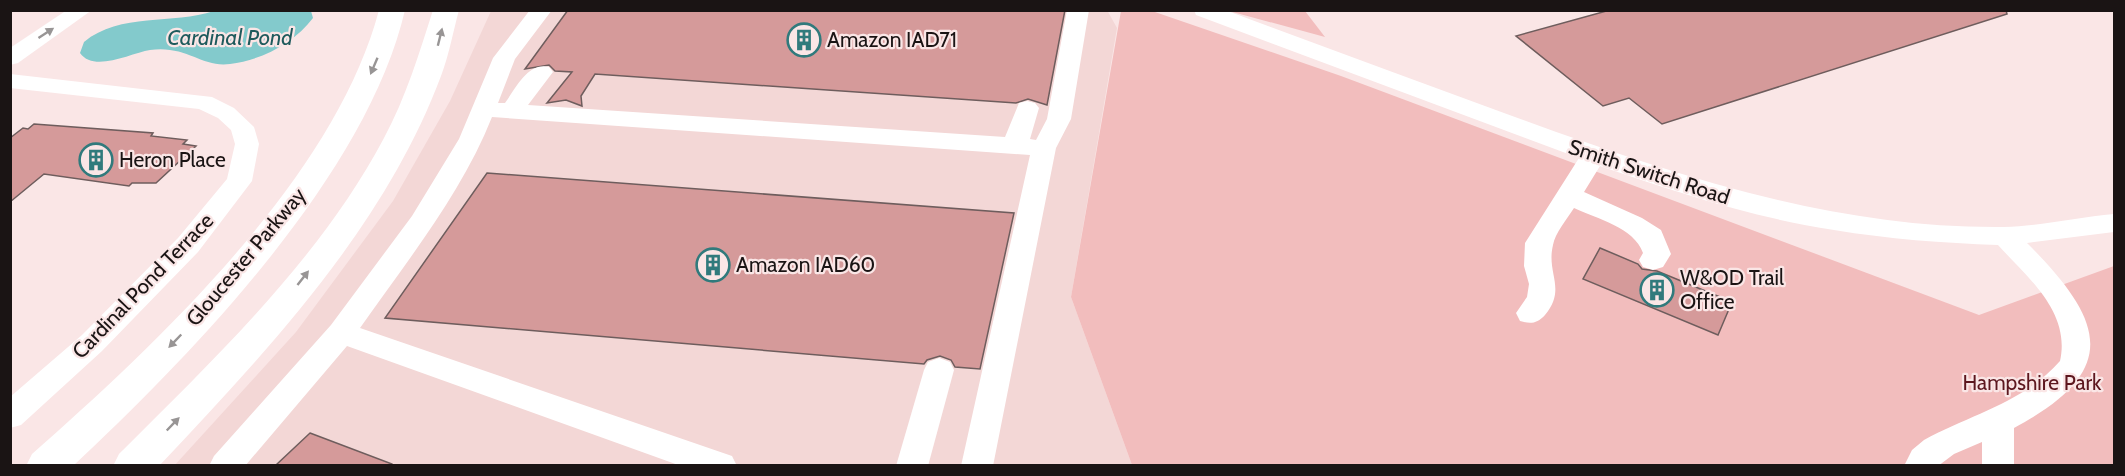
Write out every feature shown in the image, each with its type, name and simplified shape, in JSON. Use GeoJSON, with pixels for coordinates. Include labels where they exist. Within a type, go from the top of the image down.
{"type":"FeatureCollection","features":[{"type":"Feature","properties":{"kind":"main road","name":"Gloucester Parkway"},"geometry":{"type":"LineString","coordinates":[[46,465],[135,383],[200,315],[260,246],[315,172],[358,105],[379,55],[392,10]]}},
{"type":"Feature","properties":{"kind":"main road"},"geometry":{"type":"LineString","coordinates":[[133,465],[210,386],[284,303],[348,220],[387,161],[417,104],[440,41],[446,10]]}},
{"type":"Feature","properties":{"kind":"street"},"geometry":{"type":"LineString","coordinates":[[10,35],[51,10]]}},
{"type":"Feature","properties":{"kind":"street"},"geometry":{"type":"LineString","coordinates":[[10,58],[82,10]]}},
{"type":"Feature","properties":{"kind":"street"},"geometry":{"type":"LineString","coordinates":[[225,465],[341,333],[421,222],[471,139],[504,58],[542,10]]}},
{"type":"Feature","properties":{"kind":"street"},"geometry":{"type":"LineString","coordinates":[[977,465],[1044,148],[1059,118],[1078,10]]}},
{"type":"Feature","properties":{"kind":"street","name":"Smith Switch Road"},"geometry":{"type":"LineString","coordinates":[[1204,10],[1594,155],[1707,192],[1833,221],[1885,228],[2005,236],[2115,223]]}},
{"type":"Feature","properties":{"kind":"street"},"geometry":{"type":"LineString","coordinates":[[519,112],[548,74]]}},
{"type":"Feature","properties":{"kind":"street","name":"Cardinal Pond Terrace"},"geometry":{"type":"LineString","coordinates":[[10,81],[204,102],[226,113],[242,127],[247,144],[238,181],[188,245],[92,344],[10,416]]}},
{"type":"Feature","properties":{"kind":"street"},"geometry":{"type":"LineString","coordinates":[[1015,146],[1027,108]]}},
{"type":"Feature","properties":{"kind":"street"},"geometry":{"type":"LineString","coordinates":[[483,109],[1044,148]]}},
{"type":"Feature","properties":{"kind":"street"},"geometry":{"type":"LineString","coordinates":[[1530,313],[1541,300],[1543,284],[1538,266],[1539,243],[1594,155]]}},
{"type":"Feature","properties":{"kind":"street"},"geometry":{"type":"LineString","coordinates":[[1569,196],[1633,224],[1651,237],[1657,254],[1653,260]]}},
{"type":"Feature","properties":{"kind":"street"},"geometry":{"type":"LineString","coordinates":[[1920,465],[1923,459],[1941,446],[1998,422],[2045,392],[2073,366],[2076,347],[2073,321],[2055,292],[2005,236]]}},
{"type":"Feature","properties":{"kind":"street"},"geometry":{"type":"LineString","coordinates":[[341,333],[721,465]]}},
{"type":"Feature","properties":{"kind":"street"},"geometry":{"type":"LineString","coordinates":[[912,465],[939,370]]}},
{"type":"Feature","properties":{"kind":"street"},"geometry":{"type":"LineString","coordinates":[[1998,422],[1998,465]]}},
{"type":"Feature","properties":{"kind":"shaded area"},"geometry":{"type":"Polygon","coordinates":[[[1107,10],[1117,28],[1071,297],[1132,465],[174,466],[296,332],[393,201],[450,101],[491,11],[1107,10]]]}},
{"type":"Feature","properties":{"kind":"green space","name":"Hampshire Park"},"geometry":{"type":"Polygon","coordinates":[[[1121,11],[1152,11],[1341,76],[1979,315],[2114,266],[2114,465],[1132,465],[1071,297],[1121,11]]]}},
{"type":"Feature","properties":{"kind":"green space"},"geometry":{"type":"Polygon","coordinates":[[[1229,11],[1305,11],[1325,37],[1229,11]]]}},
{"type":"Feature","properties":{"kind":"water","name":"Cardinal Pond"},"geometry":{"type":"Polygon","coordinates":[[[214,11],[311,11],[313,18],[297,35],[276,49],[254,59],[230,64],[211,63],[184,53],[163,49],[103,62],[86,59],[80,53],[84,42],[114,26],[147,20],[181,18],[214,11]]]}},
{"type":"Feature","properties":{"kind":"building","name":"Amazon IAD71"},"geometry":{"type":"Polygon","coordinates":[[[568,10],[1065,10],[1047,105],[1028,99],[1016,103],[595,74],[581,96],[582,106],[566,100],[547,103],[572,72],[555,71],[549,65],[525,69],[568,10]]]}},
{"type":"Feature","properties":{"kind":"building"},"geometry":{"type":"Polygon","coordinates":[[[1610,10],[2006,10],[2007,14],[1662,124],[1629,98],[1603,106],[1516,36],[1610,10]]]}},
{"type":"Feature","properties":{"kind":"building","name":"Heron Place"},"geometry":{"type":"Polygon","coordinates":[[[34,124],[153,133],[151,136],[187,140],[183,144],[196,146],[156,183],[132,183],[129,186],[44,174],[10,202],[10,138],[23,128],[28,129],[34,124]]]}},
{"type":"Feature","properties":{"kind":"building","name":"Amazon IAD60"},"geometry":{"type":"Polygon","coordinates":[[[487,173],[1014,213],[980,369],[955,367],[951,360],[940,356],[927,360],[924,364],[385,318],[487,173]]]}},
{"type":"Feature","properties":{"kind":"building","name":"W&OD Trail Office"},"geometry":{"type":"Polygon","coordinates":[[[1600,248],[1638,264],[1642,269],[1657,271],[1732,302],[1718,335],[1583,279],[1600,248]]]}},
{"type":"Feature","properties":{"kind":"building"},"geometry":{"type":"Polygon","coordinates":[[[310,433],[392,464],[392,465],[276,465],[310,433]]]}},
{"type":"Feature","properties":{"kind":"place","name":"Amazon IAD71"},"geometry":{"type":"Point","coordinates":[804,40]}},
{"type":"Feature","properties":{"kind":"place","name":"Heron Place"},"geometry":{"type":"Point","coordinates":[96,160]}},
{"type":"Feature","properties":{"kind":"place","name":"Amazon IAD60"},"geometry":{"type":"Point","coordinates":[713,265]}},
{"type":"Feature","properties":{"kind":"place","name":"W&OD Trail Office"},"geometry":{"type":"Point","coordinates":[1657,290]}}]}
